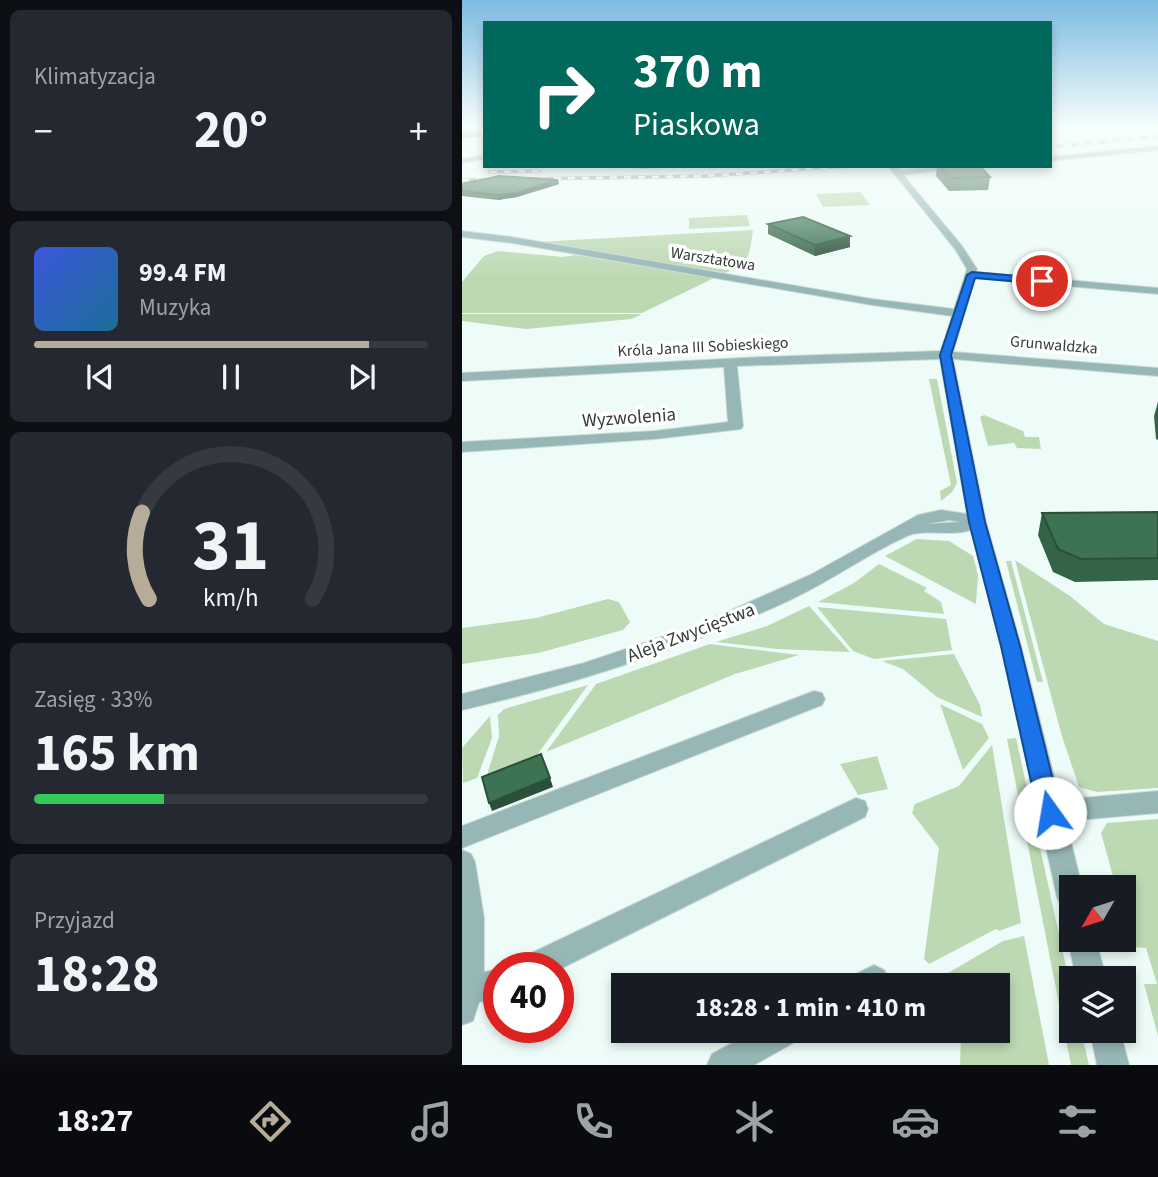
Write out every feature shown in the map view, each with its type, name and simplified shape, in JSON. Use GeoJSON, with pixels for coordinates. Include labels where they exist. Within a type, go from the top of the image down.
{"type":"FeatureCollection","features":[{"type":"Feature","properties":{"kind":"street"},"geometry":{"type":"LineString","coordinates":[[901,179],[966,256],[972,269],[946,355],[977,522],[1008,637],[1066,875]]}},
{"type":"Feature","properties":{"kind":"street","name":"Warsztatowa"},"geometry":{"type":"LineString","coordinates":[[462,234],[512,240],[881,304],[958,313]]}},
{"type":"Feature","properties":{"kind":"street"},"geometry":{"type":"LineString","coordinates":[[972,275],[1158,292]]}},
{"type":"Feature","properties":{"kind":"street","name":"Króla Jana III Sobieskiego"},"geometry":{"type":"LineString","coordinates":[[464,381],[730,363],[946,355]]}},
{"type":"Feature","properties":{"kind":"street","name":"Grunwaldzka"},"geometry":{"type":"LineString","coordinates":[[946,355],[1158,372]]}},
{"type":"Feature","properties":{"kind":"street","name":"Wyzwolenia"},"geometry":{"type":"LineString","coordinates":[[462,447],[710,431],[736,426],[730,363]]}},
{"type":"Feature","properties":{"kind":"street","name":"Aleja Zwycięstwa"},"geometry":{"type":"LineString","coordinates":[[462,702],[609,663],[706,629],[788,594],[907,529],[957,529],[977,522]]}},
{"type":"Feature","properties":{"kind":"street"},"geometry":{"type":"LineString","coordinates":[[462,837],[814,699]]}},
{"type":"Feature","properties":{"kind":"street"},"geometry":{"type":"LineString","coordinates":[[1050,813],[1158,802]]}},
{"type":"Feature","properties":{"kind":"street"},"geometry":{"type":"LineString","coordinates":[[564,952],[856,809]]}},
{"type":"Feature","properties":{"kind":"street"},"geometry":{"type":"LineString","coordinates":[[462,862],[473,929],[465,999]]}},
{"type":"Feature","properties":{"kind":"street"},"geometry":{"type":"LineString","coordinates":[[465,999],[483,991]]}},
{"type":"Feature","properties":{"kind":"street"},"geometry":{"type":"LineString","coordinates":[[723,1065],[762,1043]]}},
{"type":"Feature","properties":{"kind":"street"},"geometry":{"type":"LineString","coordinates":[[1108,1043],[1113,1065]]}},
{"type":"Feature","properties":{"kind":"green space"},"geometry":{"type":"Polygon","coordinates":[[[861,192],[870,205],[823,207],[816,194],[861,192]]]}},
{"type":"Feature","properties":{"kind":"green space"},"geometry":{"type":"Polygon","coordinates":[[[747,215],[750,226],[689,229],[689,218],[747,215]]]}},
{"type":"Feature","properties":{"kind":"green space"},"geometry":{"type":"Polygon","coordinates":[[[753,230],[744,263],[724,273],[537,242],[753,230]]]}},
{"type":"Feature","properties":{"kind":"green space"},"geometry":{"type":"Polygon","coordinates":[[[498,251],[563,257],[575,255],[714,278],[642,313],[462,313],[462,282],[484,256],[498,251]]]}},
{"type":"Feature","properties":{"kind":"green space"},"geometry":{"type":"Polygon","coordinates":[[[462,314],[641,315],[631,319],[526,329],[462,321],[462,314]]]}},
{"type":"Feature","properties":{"kind":"green space"},"geometry":{"type":"Polygon","coordinates":[[[929,379],[937,379],[957,483],[952,492],[941,501],[940,491],[951,485],[929,379]]]}},
{"type":"Feature","properties":{"kind":"green space"},"geometry":{"type":"Polygon","coordinates":[[[984,415],[1023,431],[1025,437],[1039,437],[1041,449],[1017,448],[1014,443],[988,446],[980,417],[984,415]]]}},
{"type":"Feature","properties":{"kind":"green space"},"geometry":{"type":"Polygon","coordinates":[[[917,539],[949,541],[973,556],[978,575],[976,604],[885,556],[917,539]]]}},
{"type":"Feature","properties":{"kind":"green space"},"geometry":{"type":"Polygon","coordinates":[[[1015,560],[1070,596],[1104,624],[1158,641],[1158,788],[1097,792],[1079,787],[1061,733],[1015,560]]]}},
{"type":"Feature","properties":{"kind":"green space"},"geometry":{"type":"Polygon","coordinates":[[[1006,561],[1011,561],[1043,682],[1037,682],[1006,561]]]}},
{"type":"Feature","properties":{"kind":"green space"},"geometry":{"type":"Polygon","coordinates":[[[879,564],[927,588],[924,591],[941,602],[944,614],[818,602],[854,583],[879,564]]]}},
{"type":"Feature","properties":{"kind":"green space"},"geometry":{"type":"Polygon","coordinates":[[[608,599],[619,602],[630,622],[623,630],[538,653],[462,664],[462,628],[536,618],[608,599]]]}},
{"type":"Feature","properties":{"kind":"green space"},"geometry":{"type":"Polygon","coordinates":[[[809,606],[850,652],[777,649],[716,642],[767,626],[809,606]]]}},
{"type":"Feature","properties":{"kind":"green space"},"geometry":{"type":"Polygon","coordinates":[[[817,607],[946,619],[952,650],[874,659],[853,651],[817,607]]]}},
{"type":"Feature","properties":{"kind":"green space"},"geometry":{"type":"Polygon","coordinates":[[[710,644],[799,655],[735,674],[546,752],[596,684],[710,644]]]}},
{"type":"Feature","properties":{"kind":"green space"},"geometry":{"type":"Polygon","coordinates":[[[954,654],[980,705],[982,717],[937,697],[903,669],[882,661],[954,654]]]}},
{"type":"Feature","properties":{"kind":"green space"},"geometry":{"type":"Polygon","coordinates":[[[588,685],[537,755],[487,775],[499,736],[498,715],[504,709],[588,685]]]}},
{"type":"Feature","properties":{"kind":"green space"},"geometry":{"type":"Polygon","coordinates":[[[940,704],[982,724],[989,738],[963,770],[940,704]]]}},
{"type":"Feature","properties":{"kind":"green space"},"geometry":{"type":"Polygon","coordinates":[[[490,716],[492,738],[477,778],[463,783],[462,748],[490,716]]]}},
{"type":"Feature","properties":{"kind":"green space"},"geometry":{"type":"Polygon","coordinates":[[[1016,738],[1059,934],[1059,952],[1063,952],[1066,966],[1059,966],[1059,1004],[1007,739],[1016,738]]]}},
{"type":"Feature","properties":{"kind":"green space"},"geometry":{"type":"Polygon","coordinates":[[[992,745],[1021,923],[999,931],[996,929],[929,964],[924,959],[939,848],[912,813],[915,804],[959,786],[992,745]]]}},
{"type":"Feature","properties":{"kind":"green space"},"geometry":{"type":"Polygon","coordinates":[[[877,756],[888,789],[858,795],[840,764],[877,756]]]}},
{"type":"Feature","properties":{"kind":"green space"},"geometry":{"type":"Polygon","coordinates":[[[1158,819],[1158,1036],[1144,984],[1157,984],[1146,948],[1136,947],[1136,875],[1113,875],[1101,833],[1107,823],[1158,819]]]}},
{"type":"Feature","properties":{"kind":"green space"},"geometry":{"type":"Polygon","coordinates":[[[1024,936],[1049,1065],[960,1065],[961,1043],[1010,1043],[1010,973],[948,973],[1003,941],[1024,936]]]}},
{"type":"Feature","properties":{"kind":"green space"},"geometry":{"type":"Polygon","coordinates":[[[1067,1043],[1084,1043],[1089,1065],[1071,1065],[1067,1043]]]}},
{"type":"Feature","properties":{"kind":"building"},"geometry":{"type":"Polygon","coordinates":[[[487,179],[558,180],[516,193],[497,195],[462,191],[462,184],[487,179]]]}},
{"type":"Feature","properties":{"kind":"building"},"geometry":{"type":"Polygon","coordinates":[[[803,217],[850,236],[815,245],[768,224],[803,217]]]}},
{"type":"Feature","properties":{"kind":"building"},"geometry":{"type":"Polygon","coordinates":[[[1158,512],[1158,558],[1081,559],[1058,549],[1042,513],[1158,512]]]}},
{"type":"Feature","properties":{"kind":"building"},"geometry":{"type":"Polygon","coordinates":[[[541,754],[550,778],[489,803],[482,777],[541,754]]]}},
{"type":"Feature","properties":{"kind":"railway"},"geometry":{"type":"LineString","coordinates":[[526,179],[544,179]]}},
{"type":"Feature","properties":{"kind":"railway"},"geometry":{"type":"LineString","coordinates":[[462,180],[501,180]]}},
{"type":"Feature","properties":{"kind":"route"},"geometry":{"type":"LineString","coordinates":[[1042,281],[972,275],[946,355],[977,522],[1011,646],[1050,813]]}}]}
